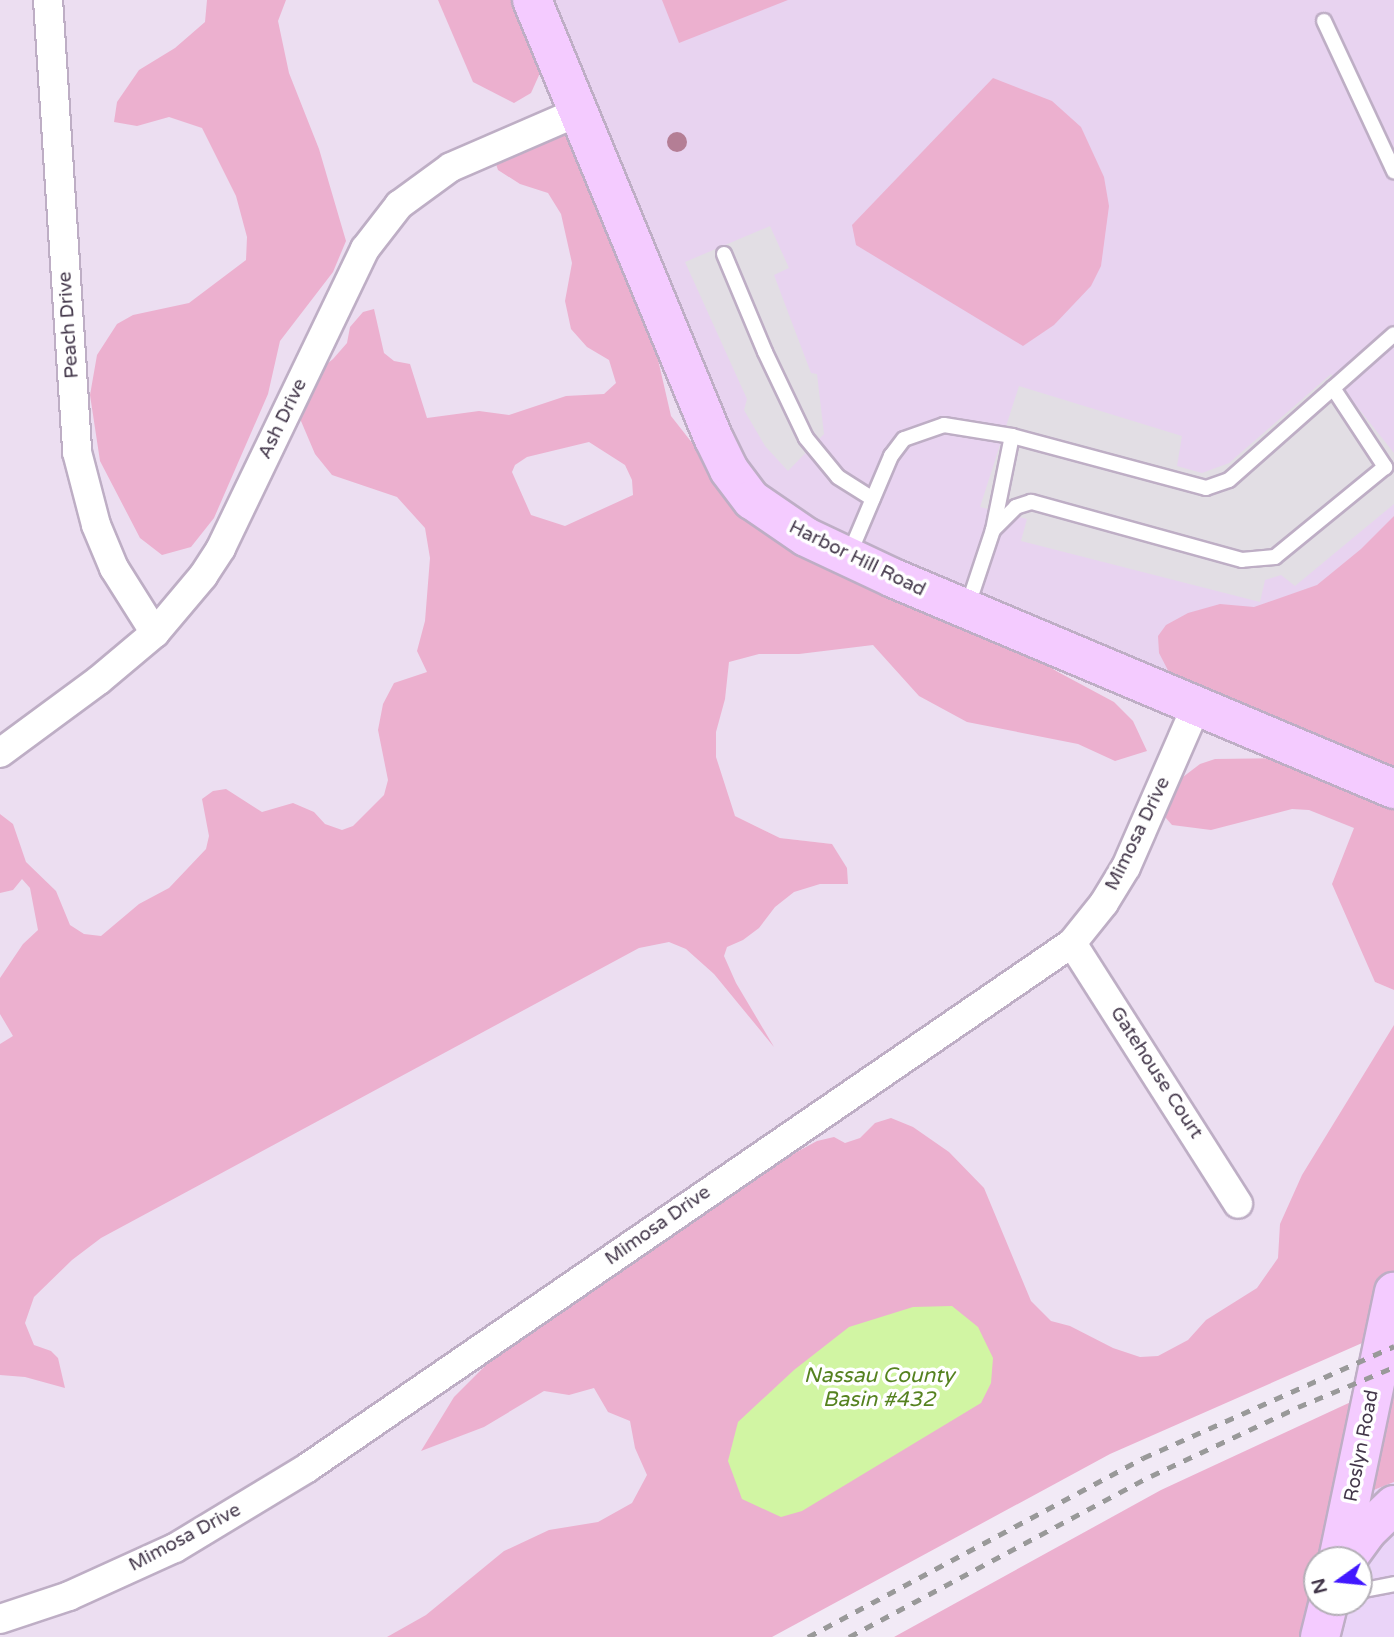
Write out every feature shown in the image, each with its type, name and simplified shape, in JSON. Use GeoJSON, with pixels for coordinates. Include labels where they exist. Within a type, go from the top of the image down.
{"type":"FeatureCollection","features":[{"type":"Feature","properties":{"kind":"street","name":"Peach Drive"},"geometry":{"type":"LineString","coordinates":[[48,0],[77,452],[96,525],[114,568],[155,633]]}},
{"type":"Feature","properties":{"kind":"street","name":"Harbor Hill Road"},"geometry":{"type":"LineString","coordinates":[[532,0],[729,470],[752,500],[776,519],[848,557],[1394,789]]}},
{"type":"Feature","properties":{"kind":"street","name":"Ash Drive"},"geometry":{"type":"LineString","coordinates":[[0,753],[99,680],[155,633],[183,603],[221,548],[365,249],[399,205],[451,167],[578,112]]}},
{"type":"Feature","properties":{"kind":"street","name":"Mimosa Drive"},"geometry":{"type":"LineString","coordinates":[[0,1619],[69,1596],[175,1548],[307,1468],[1072,943],[1104,903],[1126,867],[1196,707]]}},
{"type":"Feature","properties":{"kind":"street","name":"Gatehouse Court"},"geometry":{"type":"LineString","coordinates":[[1072,943],[1238,1204]]}},
{"type":"Feature","properties":{"kind":"street","name":"Roslyn Road"},"geometry":{"type":"LineString","coordinates":[[1341,1546],[1394,1292]]}},
{"type":"Feature","properties":{"kind":"street"},"geometry":{"type":"LineString","coordinates":[[1351,1499],[1394,1482]]}},
{"type":"Feature","properties":{"kind":"street"},"geometry":{"type":"LineString","coordinates":[[1356,1546],[1366,1532],[1394,1505]]}},
{"type":"Feature","properties":{"kind":"street"},"geometry":{"type":"LineString","coordinates":[[1321,1637],[1326,1616]]}},
{"type":"Feature","properties":{"kind":"lane"},"geometry":{"type":"LineString","coordinates":[[1324,21],[1394,171]]}},
{"type":"Feature","properties":{"kind":"lane"},"geometry":{"type":"LineString","coordinates":[[724,254],[806,438],[838,477],[873,499]]}},
{"type":"Feature","properties":{"kind":"lane"},"geometry":{"type":"LineString","coordinates":[[848,557],[891,456],[904,439],[914,433],[944,425],[1012,436],[1206,488],[1229,480],[1394,334]]}},
{"type":"Feature","properties":{"kind":"lane"},"geometry":{"type":"LineString","coordinates":[[993,530],[1016,507],[1031,502],[1242,561],[1275,557],[1385,467],[1332,388]]}},
{"type":"Feature","properties":{"kind":"lane"},"geometry":{"type":"LineString","coordinates":[[967,609],[993,530],[1012,436]]}},
{"type":"Feature","properties":{"kind":"lane"},"geometry":{"type":"LineString","coordinates":[[1373,1588],[1394,1584]]}},
{"type":"Feature","properties":{"kind":"shaded area"},"geometry":{"type":"Polygon","coordinates":[[[0,0],[532,0],[729,470],[303,878],[0,1046],[0,0]]]}},
{"type":"Feature","properties":{"kind":"shaded area"},"geometry":{"type":"Polygon","coordinates":[[[207,0],[286,0],[278,21],[289,73],[319,149],[346,241],[333,272],[280,341],[268,394],[214,518],[191,547],[162,555],[140,538],[100,461],[90,395],[97,355],[117,324],[133,315],[189,303],[246,260],[247,237],[236,196],[202,128],[169,117],[137,126],[114,122],[117,102],[139,70],[175,48],[205,22],[207,0]]]}},
{"type":"Feature","properties":{"kind":"shaded area"},"geometry":{"type":"Polygon","coordinates":[[[438,0],[520,0],[538,42],[540,73],[531,93],[514,103],[473,82],[438,0]]]}},
{"type":"Feature","properties":{"kind":"shaded area"},"geometry":{"type":"Polygon","coordinates":[[[532,0],[1394,0],[1394,789],[752,500],[532,0]]]}},
{"type":"Feature","properties":{"kind":"shaded area"},"geometry":{"type":"Polygon","coordinates":[[[662,0],[788,0],[679,43],[662,0]]]}},
{"type":"Feature","properties":{"kind":"shaded area"},"geometry":{"type":"Polygon","coordinates":[[[993,78],[1052,101],[1081,127],[1104,177],[1109,206],[1101,266],[1091,286],[1054,325],[1023,346],[856,245],[852,225],[993,78]]]}},
{"type":"Feature","properties":{"kind":"shaded area"},"geometry":{"type":"Polygon","coordinates":[[[544,130],[576,139],[642,290],[671,416],[700,453],[1058,672],[1114,702],[1133,721],[1147,751],[1115,761],[1078,744],[967,722],[919,696],[873,645],[799,654],[759,654],[729,662],[725,699],[716,732],[716,757],[735,816],[780,838],[832,844],[847,868],[848,884],[820,884],[794,892],[775,907],[759,928],[743,940],[727,947],[724,956],[736,983],[774,1047],[714,974],[686,949],[669,942],[639,948],[101,1238],[72,1260],[34,1297],[25,1323],[34,1345],[51,1351],[58,1358],[65,1388],[25,1377],[0,1375],[0,1044],[13,1036],[0,1014],[0,978],[23,944],[38,930],[30,888],[22,879],[13,890],[0,893],[0,814],[13,824],[26,862],[56,891],[70,925],[84,934],[101,936],[139,904],[169,888],[206,849],[209,836],[202,799],[213,791],[226,789],[262,812],[293,803],[314,812],[325,824],[342,830],[353,826],[384,795],[388,780],[378,730],[383,704],[394,683],[427,672],[417,651],[425,621],[430,558],[425,528],[397,497],[332,475],[315,454],[298,414],[302,384],[333,359],[347,343],[350,327],[363,312],[374,309],[384,353],[394,361],[410,364],[427,418],[479,411],[509,415],[566,396],[604,394],[616,383],[609,360],[587,347],[571,329],[565,301],[572,263],[561,214],[548,193],[520,184],[498,170],[494,158],[544,130]],[[589,442],[527,457],[515,465],[512,472],[531,515],[565,526],[633,495],[632,480],[625,465],[589,442]]]}},
{"type":"Feature","properties":{"kind":"shaded area"},"geometry":{"type":"Polygon","coordinates":[[[770,226],[789,268],[774,275],[811,373],[817,374],[824,434],[788,471],[765,446],[744,410],[747,399],[685,262],[770,226]]]}},
{"type":"Feature","properties":{"kind":"shaded area"},"geometry":{"type":"Polygon","coordinates":[[[1331,374],[1394,453],[1394,504],[1295,586],[1281,575],[1265,580],[1260,602],[1021,541],[1027,519],[980,507],[1019,386],[1182,436],[1177,466],[1202,473],[1229,463],[1331,374]]]}},
{"type":"Feature","properties":{"kind":"shaded area"},"geometry":{"type":"Polygon","coordinates":[[[1394,516],[1394,990],[1375,982],[1332,884],[1354,828],[1309,810],[1292,809],[1211,830],[1172,825],[1165,817],[1164,812],[1179,780],[1200,764],[1215,759],[1291,758],[1173,680],[1159,653],[1158,636],[1166,625],[1188,613],[1220,604],[1254,607],[1317,585],[1361,549],[1394,516]]]}},
{"type":"Feature","properties":{"kind":"shaded area"},"geometry":{"type":"Polygon","coordinates":[[[795,531],[1374,781],[1375,982],[1394,990],[1394,1232],[1229,1327],[598,1637],[0,1637],[0,1278],[831,844],[780,838],[735,816],[707,786],[683,654],[795,531]]]}},
{"type":"Feature","properties":{"kind":"shaded area"},"geometry":{"type":"Polygon","coordinates":[[[1394,1025],[1394,1329],[1110,1454],[772,1637],[387,1637],[426,1615],[504,1551],[549,1530],[598,1522],[632,1503],[647,1475],[635,1448],[630,1421],[608,1412],[594,1388],[569,1395],[544,1391],[484,1427],[421,1451],[454,1397],[553,1298],[742,1168],[782,1160],[817,1141],[834,1137],[845,1143],[860,1138],[875,1123],[891,1118],[913,1127],[949,1152],[984,1188],[1031,1301],[1051,1321],[1070,1326],[1113,1348],[1140,1357],[1158,1356],[1188,1340],[1206,1320],[1257,1288],[1278,1258],[1280,1224],[1302,1175],[1394,1025]]]}},
{"type":"Feature","properties":{"kind":"shaded area"},"geometry":{"type":"Polygon","coordinates":[[[1394,1382],[1394,1482],[1351,1499],[1341,1546],[1303,1546],[1303,1616],[1320,1616],[1321,1637],[894,1637],[1161,1490],[1394,1382]]]}},
{"type":"Feature","properties":{"kind":"shaded area"},"geometry":{"type":"Polygon","coordinates":[[[1394,1482],[1394,1637],[1321,1637],[1326,1616],[1373,1616],[1373,1546],[1357,1546],[1351,1499],[1394,1482]]]}},
{"type":"Feature","properties":{"kind":"water","name":"Nassau County Basin #432"},"geometry":{"type":"Polygon","coordinates":[[[952,1306],[978,1327],[993,1358],[991,1383],[981,1403],[802,1511],[781,1517],[742,1499],[728,1461],[738,1422],[794,1370],[849,1327],[913,1307],[952,1306]]]}},
{"type":"Feature","properties":{"kind":"railway"},"geometry":{"type":"LineString","coordinates":[[808,1637],[1143,1458],[1394,1346]]}},
{"type":"Feature","properties":{"kind":"railway"},"geometry":{"type":"LineString","coordinates":[[849,1637],[1151,1476],[1298,1407],[1394,1367]]}}]}
